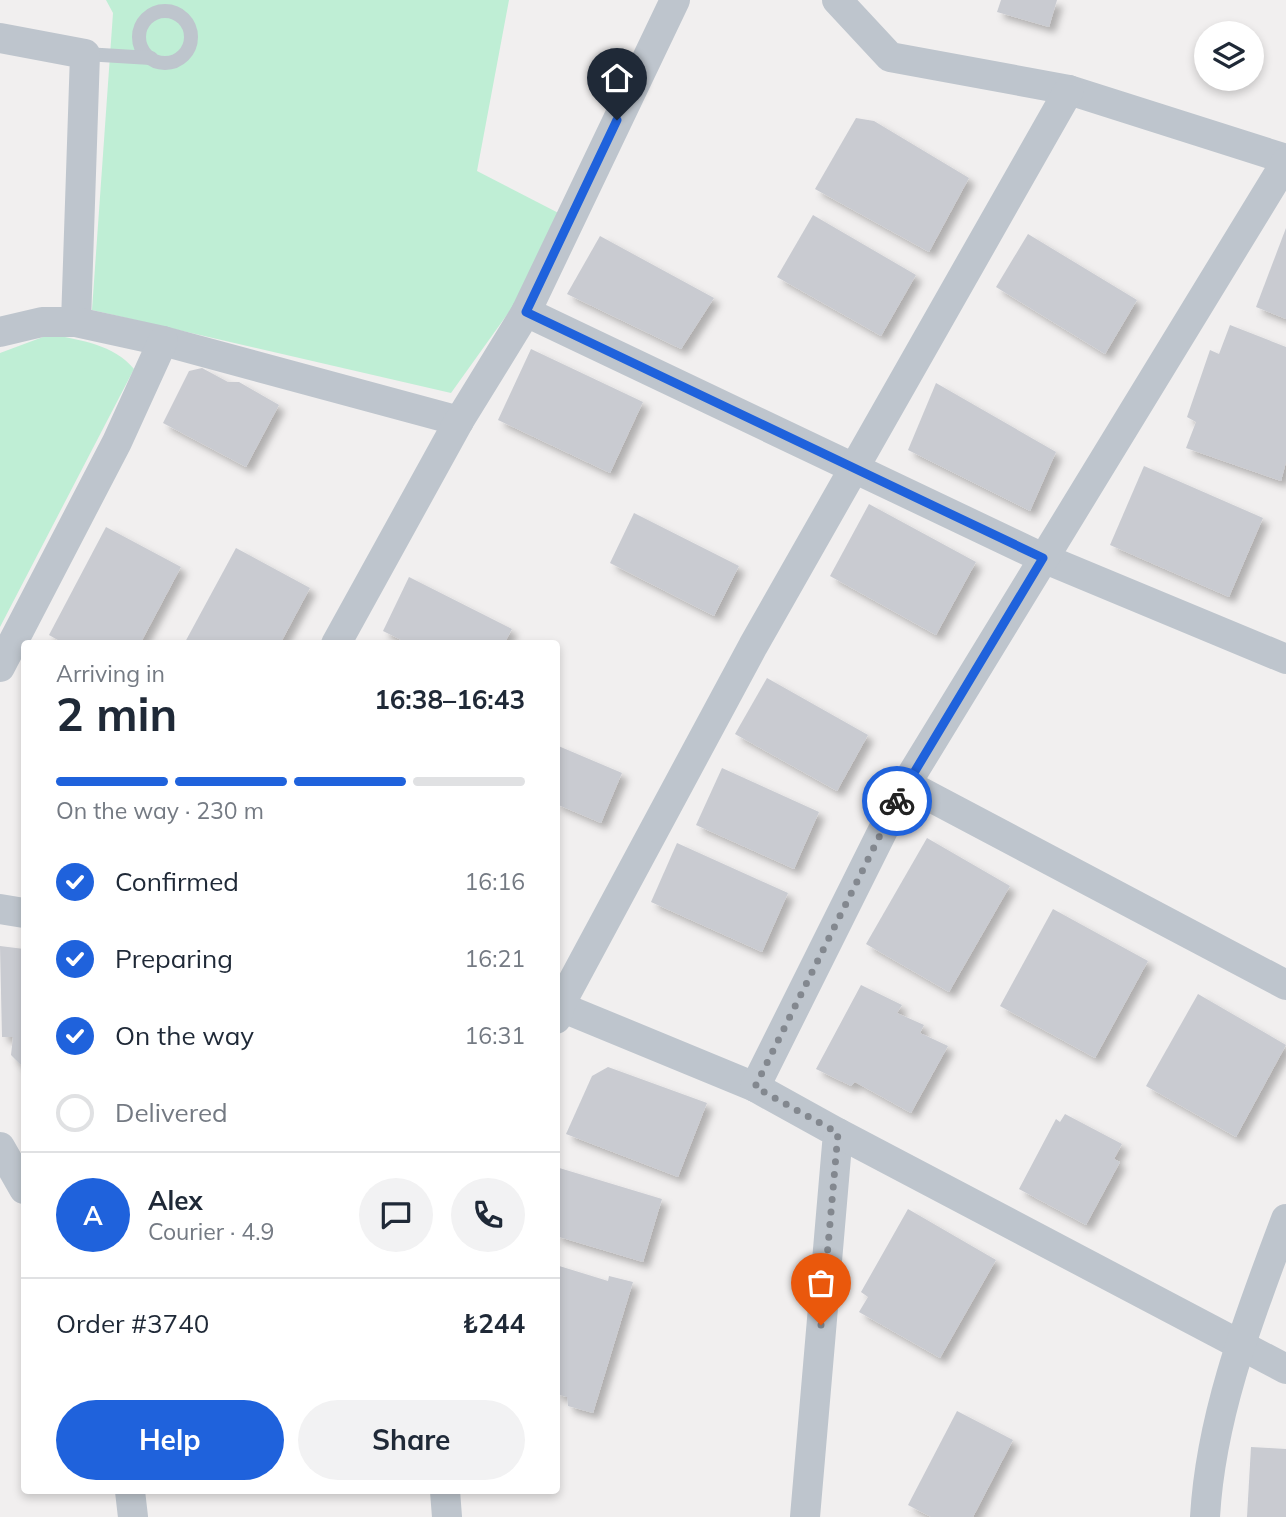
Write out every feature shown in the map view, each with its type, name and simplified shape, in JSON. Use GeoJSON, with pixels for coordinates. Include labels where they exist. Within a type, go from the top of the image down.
{"type":"FeatureCollection","features":[{"type":"Feature","properties":{"kind":"street"},"geometry":{"type":"LineString","coordinates":[[338,640],[459,421],[526,312],[675,0]]}},
{"type":"Feature","properties":{"kind":"street"},"geometry":{"type":"LineString","coordinates":[[755,1087],[906,784],[1286,160],[1069,90],[890,57],[837,0]]}},
{"type":"Feature","properties":{"kind":"street"},"geometry":{"type":"LineString","coordinates":[[0,38],[85,54],[76,322]]}},
{"type":"Feature","properties":{"kind":"street"},"geometry":{"type":"LineString","coordinates":[[560,1005],[752,646],[1069,90]]}},
{"type":"Feature","properties":{"kind":"street"},"geometry":{"type":"LineString","coordinates":[[526,312],[1043,558],[1286,659]]}},
{"type":"Feature","properties":{"kind":"street"},"geometry":{"type":"LineString","coordinates":[[0,332],[42,322],[76,322],[163,341],[459,421]]}},
{"type":"Feature","properties":{"kind":"street"},"geometry":{"type":"LineString","coordinates":[[0,667],[117,442],[163,341]]}},
{"type":"Feature","properties":{"kind":"street"},"geometry":{"type":"LineString","coordinates":[[906,784],[1286,985]]}},
{"type":"Feature","properties":{"kind":"street"},"geometry":{"type":"LineString","coordinates":[[0,909],[21,912]]}},
{"type":"Feature","properties":{"kind":"street"},"geometry":{"type":"LineString","coordinates":[[560,1010],[755,1087],[1238,1346],[1286,1369]]}},
{"type":"Feature","properties":{"kind":"street"},"geometry":{"type":"LineString","coordinates":[[805,1517],[838,1133]]}},
{"type":"Feature","properties":{"kind":"street"},"geometry":{"type":"LineString","coordinates":[[0,1147],[21,1184]]}},
{"type":"Feature","properties":{"kind":"street"},"geometry":{"type":"LineString","coordinates":[[1205,1517],[1208,1476],[1238,1346],[1286,1219]]}},
{"type":"Feature","properties":{"kind":"street"},"geometry":{"type":"LineString","coordinates":[[130,1494],[133,1517]]}},
{"type":"Feature","properties":{"kind":"street"},"geometry":{"type":"LineString","coordinates":[[445,1494],[447,1517]]}},
{"type":"Feature","properties":{"kind":"lane"},"geometry":{"type":"LineString","coordinates":[[85,54],[174,62],[187,52],[191,37],[186,22],[160,6],[141,27],[140,44],[150,58]]}},
{"type":"Feature","properties":{"kind":"green space"},"geometry":{"type":"Polygon","coordinates":[[[106,0],[509,0],[477,171],[574,221],[451,393],[92,310],[113,13],[106,0]]]}},
{"type":"Feature","properties":{"kind":"green space"},"geometry":{"type":"Polygon","coordinates":[[[51,334],[107,349],[134,369],[0,627],[0,353],[51,334]]]}},
{"type":"Feature","properties":{"kind":"building"},"geometry":{"type":"Polygon","coordinates":[[[1001,0],[1057,0],[1049,27],[997,12],[1001,0]]]}},
{"type":"Feature","properties":{"kind":"building"},"geometry":{"type":"Polygon","coordinates":[[[856,118],[874,121],[969,178],[929,252],[815,189],[856,118]]]}},
{"type":"Feature","properties":{"kind":"building"},"geometry":{"type":"Polygon","coordinates":[[[813,215],[916,275],[881,336],[777,277],[813,215]]]}},
{"type":"Feature","properties":{"kind":"building"},"geometry":{"type":"Polygon","coordinates":[[[1286,228],[1286,319],[1256,307],[1286,228]]]}},
{"type":"Feature","properties":{"kind":"building"},"geometry":{"type":"Polygon","coordinates":[[[1028,234],[1137,300],[1105,354],[996,287],[1028,234]]]}},
{"type":"Feature","properties":{"kind":"building"},"geometry":{"type":"Polygon","coordinates":[[[600,236],[714,298],[681,349],[567,294],[600,236]]]}},
{"type":"Feature","properties":{"kind":"building"},"geometry":{"type":"Polygon","coordinates":[[[1230,325],[1286,347],[1286,462],[1281,481],[1186,448],[1196,422],[1187,417],[1210,350],[1219,354],[1230,325]]]}},
{"type":"Feature","properties":{"kind":"building"},"geometry":{"type":"Polygon","coordinates":[[[531,349],[643,402],[610,473],[498,420],[531,349]]]}},
{"type":"Feature","properties":{"kind":"building"},"geometry":{"type":"Polygon","coordinates":[[[202,368],[228,382],[239,382],[279,405],[246,467],[163,423],[189,371],[202,368]]]}},
{"type":"Feature","properties":{"kind":"building"},"geometry":{"type":"Polygon","coordinates":[[[936,383],[1056,452],[1030,511],[908,450],[936,383]]]}},
{"type":"Feature","properties":{"kind":"building"},"geometry":{"type":"Polygon","coordinates":[[[1144,466],[1263,518],[1229,597],[1110,545],[1144,466]]]}},
{"type":"Feature","properties":{"kind":"building"},"geometry":{"type":"Polygon","coordinates":[[[869,504],[976,562],[936,635],[830,576],[869,504]]]}},
{"type":"Feature","properties":{"kind":"building"},"geometry":{"type":"Polygon","coordinates":[[[634,513],[739,566],[714,616],[610,563],[634,513]]]}},
{"type":"Feature","properties":{"kind":"building"},"geometry":{"type":"Polygon","coordinates":[[[106,527],[181,567],[142,640],[58,640],[49,635],[106,527]]]}},
{"type":"Feature","properties":{"kind":"building"},"geometry":{"type":"Polygon","coordinates":[[[236,548],[310,588],[282,640],[186,640],[236,548]]]}},
{"type":"Feature","properties":{"kind":"building"},"geometry":{"type":"Polygon","coordinates":[[[409,577],[512,629],[506,640],[401,640],[383,631],[409,577]]]}},
{"type":"Feature","properties":{"kind":"building"},"geometry":{"type":"Polygon","coordinates":[[[767,678],[868,735],[837,791],[735,734],[767,678]]]}},
{"type":"Feature","properties":{"kind":"building"},"geometry":{"type":"Polygon","coordinates":[[[560,747],[622,773],[601,823],[560,806],[560,747]]]}},
{"type":"Feature","properties":{"kind":"building"},"geometry":{"type":"Polygon","coordinates":[[[722,768],[819,812],[794,869],[696,825],[722,768]]]}},
{"type":"Feature","properties":{"kind":"building"},"geometry":{"type":"Polygon","coordinates":[[[927,838],[1010,886],[949,992],[866,944],[927,838]]]}},
{"type":"Feature","properties":{"kind":"building"},"geometry":{"type":"Polygon","coordinates":[[[677,843],[788,893],[762,952],[651,902],[677,843]]]}},
{"type":"Feature","properties":{"kind":"building"},"geometry":{"type":"Polygon","coordinates":[[[1053,909],[1148,961],[1095,1058],[1000,1006],[1053,909]]]}},
{"type":"Feature","properties":{"kind":"building"},"geometry":{"type":"Polygon","coordinates":[[[0,946],[21,949],[21,1065],[11,1055],[13,1037],[2,1037],[0,946]]]}},
{"type":"Feature","properties":{"kind":"building"},"geometry":{"type":"Polygon","coordinates":[[[861,985],[902,1005],[897,1013],[924,1025],[920,1033],[948,1046],[911,1113],[855,1082],[851,1086],[816,1069],[861,985]]]}},
{"type":"Feature","properties":{"kind":"building"},"geometry":{"type":"Polygon","coordinates":[[[1198,994],[1286,1045],[1236,1137],[1146,1086],[1198,994]]]}},
{"type":"Feature","properties":{"kind":"building"},"geometry":{"type":"Polygon","coordinates":[[[608,1067],[707,1103],[678,1177],[566,1134],[592,1076],[608,1067]]]}},
{"type":"Feature","properties":{"kind":"building"},"geometry":{"type":"Polygon","coordinates":[[[1065,1114],[1122,1144],[1114,1159],[1120,1162],[1086,1225],[1019,1189],[1056,1119],[1060,1122],[1065,1114]]]}},
{"type":"Feature","properties":{"kind":"building"},"geometry":{"type":"Polygon","coordinates":[[[560,1168],[662,1199],[643,1262],[560,1237],[560,1168]]]}},
{"type":"Feature","properties":{"kind":"building"},"geometry":{"type":"Polygon","coordinates":[[[908,1209],[996,1260],[940,1358],[859,1312],[868,1297],[861,1292],[908,1209]]]}},
{"type":"Feature","properties":{"kind":"building"},"geometry":{"type":"Polygon","coordinates":[[[560,1266],[608,1281],[609,1276],[633,1282],[593,1413],[568,1406],[567,1397],[560,1395],[560,1266]]]}},
{"type":"Feature","properties":{"kind":"building"},"geometry":{"type":"Polygon","coordinates":[[[957,1411],[1013,1440],[973,1517],[931,1517],[908,1505],[957,1411]]]}},
{"type":"Feature","properties":{"kind":"building"},"geometry":{"type":"Polygon","coordinates":[[[1251,1447],[1286,1449],[1286,1517],[1247,1517],[1251,1447]]]}},
{"type":"Feature","properties":{"kind":"way so far"},"geometry":{"type":"LineString","coordinates":[[821,1325],[838,1133],[755,1087],[897,801]]}},
{"type":"Feature","properties":{"kind":"route"},"geometry":{"type":"LineString","coordinates":[[617,120],[526,312],[1043,558],[897,801]]}}]}
